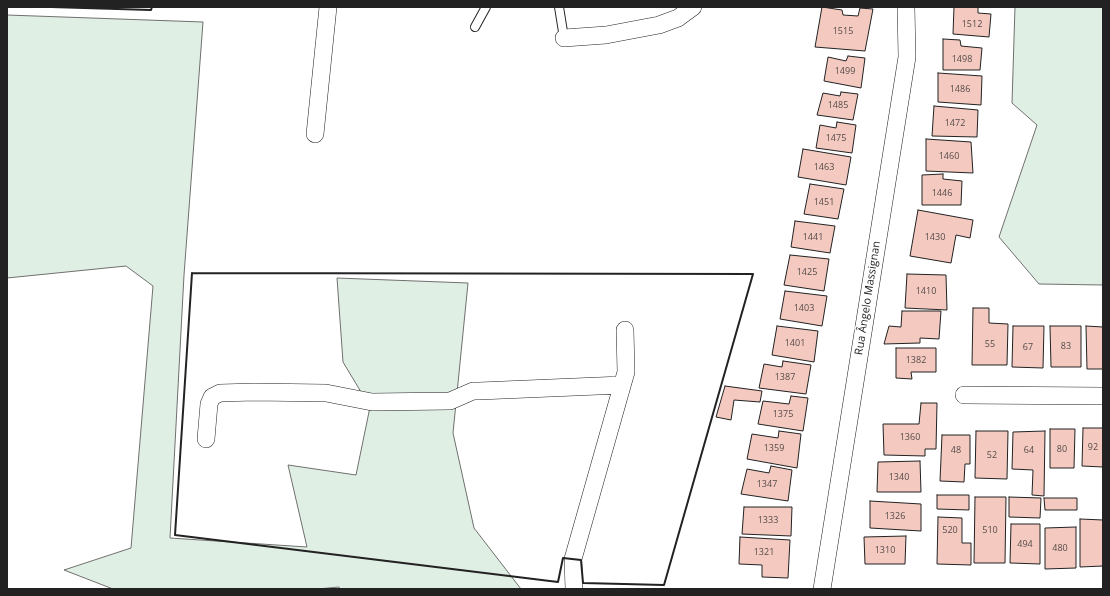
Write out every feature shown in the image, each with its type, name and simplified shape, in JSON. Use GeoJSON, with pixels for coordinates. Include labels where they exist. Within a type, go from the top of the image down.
{"type":"FeatureCollection","features":[{"type":"Feature","properties":{"kind":"street"},"geometry":{"type":"LineString","coordinates":[[315,134],[328,7]]}},
{"type":"Feature","properties":{"kind":"street"},"geometry":{"type":"LineString","coordinates":[[564,38],[606,35],[659,25],[678,18],[693,7]]}},
{"type":"Feature","properties":{"kind":"street","name":"Rua Ângelo Massignan"},"geometry":{"type":"LineString","coordinates":[[822,589],[907,57],[906,7]]}},
{"type":"Feature","properties":{"kind":"street"},"geometry":{"type":"LineString","coordinates":[[574,589],[573,559],[626,372],[624,330]]}},
{"type":"Feature","properties":{"kind":"street"},"geometry":{"type":"LineString","coordinates":[[206,439],[209,404],[212,396],[220,393],[326,393],[372,402],[450,401],[472,391],[622,385]]}},
{"type":"Feature","properties":{"kind":"street"},"geometry":{"type":"LineString","coordinates":[[964,395],[1103,396]]}},
{"type":"Feature","properties":{"kind":"lane"},"geometry":{"type":"LineString","coordinates":[[475,27],[486,7]]}},
{"type":"Feature","properties":{"kind":"lane"},"geometry":{"type":"LineString","coordinates":[[559,7],[564,38]]}},
{"type":"Feature","properties":{"kind":"green space"},"geometry":{"type":"Polygon","coordinates":[[[1015,7],[1103,7],[1103,285],[1039,284],[999,237],[1037,125],[1012,103],[1015,7]]]}},
{"type":"Feature","properties":{"kind":"green space"},"geometry":{"type":"Polygon","coordinates":[[[7,15],[203,22],[184,275],[170,538],[307,547],[288,465],[356,475],[370,407],[343,362],[337,278],[468,283],[453,433],[474,528],[521,589],[340,589],[339,587],[318,589],[113,589],[64,570],[131,548],[153,286],[126,266],[7,278],[7,15]]]}},
{"type":"Feature","properties":{"kind":"building"},"geometry":{"type":"Polygon","coordinates":[[[822,7],[842,10],[843,15],[858,16],[860,8],[873,9],[865,51],[815,47],[822,7]]]}},
{"type":"Feature","properties":{"kind":"building"},"geometry":{"type":"Polygon","coordinates":[[[954,7],[978,7],[978,13],[991,14],[989,37],[953,34],[954,7]]]}},
{"type":"Feature","properties":{"kind":"building"},"geometry":{"type":"Polygon","coordinates":[[[943,39],[960,40],[961,46],[982,48],[980,70],[943,70],[943,39]]]}},
{"type":"Feature","properties":{"kind":"building"},"geometry":{"type":"Polygon","coordinates":[[[848,56],[865,58],[861,88],[824,81],[828,57],[846,61],[848,56]]]}},
{"type":"Feature","properties":{"kind":"building"},"geometry":{"type":"Polygon","coordinates":[[[938,73],[982,76],[981,105],[938,102],[938,73]]]}},
{"type":"Feature","properties":{"kind":"building"},"geometry":{"type":"Polygon","coordinates":[[[841,92],[858,94],[853,120],[817,115],[823,93],[840,96],[841,92]]]}},
{"type":"Feature","properties":{"kind":"building"},"geometry":{"type":"Polygon","coordinates":[[[934,106],[978,110],[977,137],[932,136],[934,106]]]}},
{"type":"Feature","properties":{"kind":"building"},"geometry":{"type":"Polygon","coordinates":[[[837,122],[856,125],[852,153],[816,148],[820,125],[836,128],[837,122]]]}},
{"type":"Feature","properties":{"kind":"building"},"geometry":{"type":"Polygon","coordinates":[[[926,139],[971,142],[973,173],[926,171],[926,139]]]}},
{"type":"Feature","properties":{"kind":"building"},"geometry":{"type":"Polygon","coordinates":[[[803,149],[851,157],[846,185],[798,177],[803,149]]]}},
{"type":"Feature","properties":{"kind":"building"},"geometry":{"type":"Polygon","coordinates":[[[943,174],[943,179],[962,181],[961,205],[922,205],[922,175],[943,174]]]}},
{"type":"Feature","properties":{"kind":"building"},"geometry":{"type":"Polygon","coordinates":[[[810,184],[844,189],[838,219],[804,214],[810,184]]]}},
{"type":"Feature","properties":{"kind":"building"},"geometry":{"type":"Polygon","coordinates":[[[918,210],[973,220],[970,238],[956,235],[951,263],[910,256],[918,210]]]}},
{"type":"Feature","properties":{"kind":"building"},"geometry":{"type":"Polygon","coordinates":[[[795,221],[835,226],[830,253],[791,247],[795,221]]]}},
{"type":"Feature","properties":{"kind":"building"},"geometry":{"type":"Polygon","coordinates":[[[790,255],[829,259],[824,291],[784,285],[790,255]]]}},
{"type":"Feature","properties":{"kind":"building"},"geometry":{"type":"Polygon","coordinates":[[[907,274],[946,275],[947,310],[905,308],[907,274]]]}},
{"type":"Feature","properties":{"kind":"building"},"geometry":{"type":"Polygon","coordinates":[[[785,291],[827,296],[822,326],[780,319],[785,291]]]}},
{"type":"Feature","properties":{"kind":"building"},"geometry":{"type":"Polygon","coordinates":[[[973,308],[989,308],[989,323],[1008,324],[1007,365],[972,365],[973,308]]]}},
{"type":"Feature","properties":{"kind":"building"},"geometry":{"type":"Polygon","coordinates":[[[902,311],[941,311],[939,339],[920,338],[920,343],[884,344],[889,326],[901,327],[902,311]]]}},
{"type":"Feature","properties":{"kind":"building"},"geometry":{"type":"Polygon","coordinates":[[[777,326],[818,331],[814,362],[772,355],[777,326]]]}},
{"type":"Feature","properties":{"kind":"building"},"geometry":{"type":"Polygon","coordinates":[[[1013,326],[1044,326],[1043,368],[1012,367],[1013,326]]]}},
{"type":"Feature","properties":{"kind":"building"},"geometry":{"type":"Polygon","coordinates":[[[1050,326],[1081,326],[1081,367],[1051,367],[1050,326]]]}},
{"type":"Feature","properties":{"kind":"building"},"geometry":{"type":"Polygon","coordinates":[[[1086,326],[1103,327],[1103,369],[1087,369],[1086,326]]]}},
{"type":"Feature","properties":{"kind":"building"},"geometry":{"type":"Polygon","coordinates":[[[896,348],[936,348],[936,372],[911,372],[912,379],[896,378],[896,348]]]}},
{"type":"Feature","properties":{"kind":"building"},"geometry":{"type":"Polygon","coordinates":[[[783,361],[811,365],[806,394],[759,388],[764,364],[782,367],[783,361]]]}},
{"type":"Feature","properties":{"kind":"building"},"geometry":{"type":"Polygon","coordinates":[[[725,386],[762,391],[760,402],[734,400],[731,420],[716,417],[725,386]]]}},
{"type":"Feature","properties":{"kind":"building"},"geometry":{"type":"Polygon","coordinates":[[[791,396],[808,398],[803,431],[758,424],[763,401],[789,404],[791,396]]]}},
{"type":"Feature","properties":{"kind":"building"},"geometry":{"type":"Polygon","coordinates":[[[921,403],[937,403],[936,449],[925,449],[925,456],[884,455],[883,424],[919,424],[921,403]]]}},
{"type":"Feature","properties":{"kind":"building"},"geometry":{"type":"Polygon","coordinates":[[[1083,428],[1103,428],[1103,467],[1082,466],[1083,428]]]}},
{"type":"Feature","properties":{"kind":"building"},"geometry":{"type":"Polygon","coordinates":[[[1050,429],[1075,429],[1074,468],[1050,468],[1050,429]]]}},
{"type":"Feature","properties":{"kind":"building"},"geometry":{"type":"Polygon","coordinates":[[[779,431],[801,434],[797,468],[747,459],[752,434],[778,438],[779,431]]]}},
{"type":"Feature","properties":{"kind":"building"},"geometry":{"type":"Polygon","coordinates":[[[976,431],[1008,431],[1007,479],[975,478],[976,431]]]}},
{"type":"Feature","properties":{"kind":"building"},"geometry":{"type":"Polygon","coordinates":[[[1045,431],[1044,496],[1032,495],[1033,470],[1012,469],[1013,432],[1045,431]]]}},
{"type":"Feature","properties":{"kind":"building"},"geometry":{"type":"Polygon","coordinates":[[[942,435],[970,435],[970,464],[965,464],[964,482],[940,481],[942,435]]]}},
{"type":"Feature","properties":{"kind":"building"},"geometry":{"type":"Polygon","coordinates":[[[920,461],[921,492],[877,492],[878,462],[920,461]]]}},
{"type":"Feature","properties":{"kind":"building"},"geometry":{"type":"Polygon","coordinates":[[[771,466],[792,470],[788,501],[741,494],[747,469],[769,473],[771,466]]]}},
{"type":"Feature","properties":{"kind":"building"},"geometry":{"type":"Polygon","coordinates":[[[937,495],[969,495],[969,510],[937,509],[937,495]]]}},
{"type":"Feature","properties":{"kind":"building"},"geometry":{"type":"Polygon","coordinates":[[[975,497],[1006,497],[1005,563],[974,563],[975,497]]]}},
{"type":"Feature","properties":{"kind":"building"},"geometry":{"type":"Polygon","coordinates":[[[1009,497],[1041,498],[1040,518],[1009,517],[1009,497]]]}},
{"type":"Feature","properties":{"kind":"building"},"geometry":{"type":"Polygon","coordinates":[[[1044,498],[1077,498],[1077,510],[1045,510],[1044,498]]]}},
{"type":"Feature","properties":{"kind":"building"},"geometry":{"type":"Polygon","coordinates":[[[870,501],[921,504],[921,531],[870,528],[870,501]]]}},
{"type":"Feature","properties":{"kind":"building"},"geometry":{"type":"Polygon","coordinates":[[[744,507],[792,507],[791,536],[742,534],[744,507]]]}},
{"type":"Feature","properties":{"kind":"building"},"geometry":{"type":"Polygon","coordinates":[[[938,517],[962,518],[962,543],[971,543],[971,565],[937,564],[938,517]]]}},
{"type":"Feature","properties":{"kind":"building"},"geometry":{"type":"Polygon","coordinates":[[[1080,519],[1103,520],[1103,566],[1080,567],[1080,519]]]}},
{"type":"Feature","properties":{"kind":"building"},"geometry":{"type":"Polygon","coordinates":[[[1011,524],[1040,524],[1040,564],[1010,563],[1011,524]]]}},
{"type":"Feature","properties":{"kind":"building"},"geometry":{"type":"Polygon","coordinates":[[[1076,527],[1076,568],[1045,569],[1045,528],[1076,527]]]}},
{"type":"Feature","properties":{"kind":"building"},"geometry":{"type":"Polygon","coordinates":[[[906,536],[905,564],[865,564],[864,537],[906,536]]]}},
{"type":"Feature","properties":{"kind":"building"},"geometry":{"type":"Polygon","coordinates":[[[740,537],[790,540],[788,578],[762,577],[762,565],[739,564],[740,537]]]}},
{"type":"Feature","properties":{"kind":"wall"},"geometry":{"type":"LineString","coordinates":[[51,7],[151,10],[152,7]]}},
{"type":"Feature","properties":{"kind":"wall"},"geometry":{"type":"LineString","coordinates":[[192,273],[753,274],[664,585],[583,583],[581,560],[563,558],[558,582],[175,535],[192,273]]}}]}
